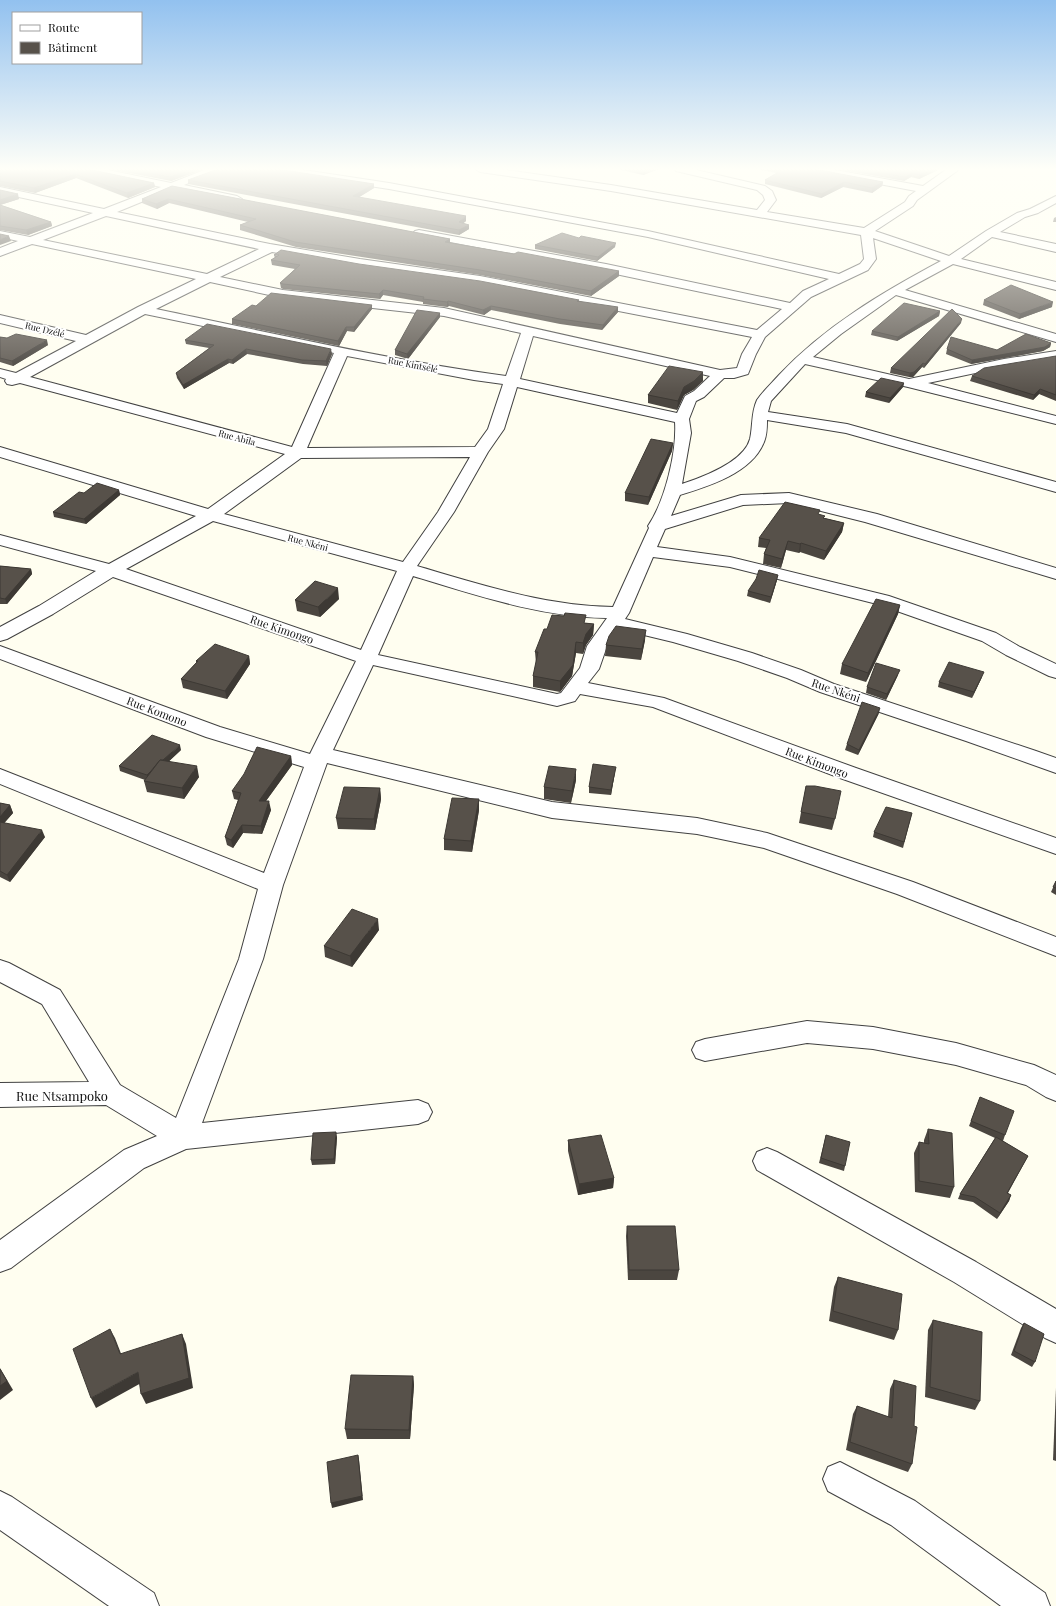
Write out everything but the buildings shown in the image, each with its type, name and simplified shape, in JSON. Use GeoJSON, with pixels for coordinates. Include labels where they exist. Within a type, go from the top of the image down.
{"type":"FeatureCollection","features":[{"type":"Feature","properties":{"kind":"street"},"geometry":{"type":"LineString","coordinates":[[0,252],[21,244]]}},
{"type":"Feature","properties":{"kind":"street"},"geometry":{"type":"LineString","coordinates":[[49,244],[283,294],[444,312],[720,374],[734,374],[743,371],[749,354],[760,335],[807,294],[868,264],[870,259],[868,244]]}},
{"type":"Feature","properties":{"kind":"street"},"geometry":{"type":"LineString","coordinates":[[251,244],[360,263],[480,280],[760,335]]}},
{"type":"Feature","properties":{"kind":"street"},"geometry":{"type":"LineString","coordinates":[[477,244],[606,268],[792,307]]}},
{"type":"Feature","properties":{"kind":"street"},"geometry":{"type":"LineString","coordinates":[[691,244],[840,278]]}},
{"type":"Feature","properties":{"kind":"street"},"geometry":{"type":"LineString","coordinates":[[902,244],[951,260],[1056,286]]}},
{"type":"Feature","properties":{"kind":"street"},"geometry":{"type":"LineString","coordinates":[[672,492],[691,487],[721,474],[744,458],[756,443],[761,415],[761,405],[764,400],[802,360],[836,331],[894,291],[951,260],[974,244]]}},
{"type":"Feature","properties":{"kind":"street"},"geometry":{"type":"LineString","coordinates":[[1038,244],[1056,248]]}},
{"type":"Feature","properties":{"kind":"street"},"geometry":{"type":"LineString","coordinates":[[0,388],[143,310],[270,248]]}},
{"type":"Feature","properties":{"kind":"street"},"geometry":{"type":"LineString","coordinates":[[894,291],[1056,338]]}},
{"type":"Feature","properties":{"kind":"street","name":"Rue Kintsélé"},"geometry":{"type":"LineString","coordinates":[[143,310],[342,351],[474,376],[512,381],[682,419]]}},
{"type":"Feature","properties":{"kind":"street","name":"Rue Dzélé"},"geometry":{"type":"LineString","coordinates":[[0,319],[89,340]]}},
{"type":"Feature","properties":{"kind":"street"},"geometry":{"type":"LineString","coordinates":[[183,1137],[251,959],[271,885],[318,758],[367,658],[407,568],[446,512],[480,452],[496,428],[528,331]]}},
{"type":"Feature","properties":{"kind":"street"},"geometry":{"type":"LineString","coordinates":[[0,635],[46,610],[111,570],[210,515],[297,453],[342,351]]}},
{"type":"Feature","properties":{"kind":"street"},"geometry":{"type":"LineString","coordinates":[[909,383],[1004,363],[1056,355]]}},
{"type":"Feature","properties":{"kind":"street"},"geometry":{"type":"LineString","coordinates":[[802,360],[909,383],[1056,420]]}},
{"type":"Feature","properties":{"kind":"street","name":"Rue Abila"},"geometry":{"type":"LineString","coordinates":[[0,373],[297,453],[480,452]]}},
{"type":"Feature","properties":{"kind":"street"},"geometry":{"type":"LineString","coordinates":[[572,692],[589,669],[597,646],[617,617],[672,492],[683,433],[682,419],[690,399],[699,394],[720,374]]}},
{"type":"Feature","properties":{"kind":"street"},"geometry":{"type":"LineString","coordinates":[[761,415],[847,429],[1056,487]]}},
{"type":"Feature","properties":{"kind":"street","name":"Rue Nkéni"},"geometry":{"type":"LineString","coordinates":[[0,452],[210,515],[407,568],[472,588],[561,609],[605,613],[659,632],[715,647],[789,672],[831,689],[1019,751],[1056,766]]}},
{"type":"Feature","properties":{"kind":"street"},"geometry":{"type":"LineString","coordinates":[[656,526],[741,500],[790,498],[871,518],[1056,574]]}},
{"type":"Feature","properties":{"kind":"street","name":"Rue Kimongo"},"geometry":{"type":"LineString","coordinates":[[0,540],[111,570],[367,658],[558,700],[572,692],[657,702],[848,773],[1056,846]]}},
{"type":"Feature","properties":{"kind":"street"},"geometry":{"type":"LineString","coordinates":[[646,552],[730,562],[883,600],[989,637],[1013,651],[1056,672]]}},
{"type":"Feature","properties":{"kind":"street","name":"Rue Komono"},"geometry":{"type":"LineString","coordinates":[[0,652],[214,732],[318,758],[552,810],[697,826],[767,841],[905,888],[1056,947]]}},
{"type":"Feature","properties":{"kind":"street"},"geometry":{"type":"LineString","coordinates":[[0,776],[271,885]]}},
{"type":"Feature","properties":{"kind":"street"},"geometry":{"type":"LineString","coordinates":[[0,970],[51,997],[110,1093]]}},
{"type":"Feature","properties":{"kind":"street"},"geometry":{"type":"LineString","coordinates":[[705,1050],[807,1032],[873,1038],[956,1054],[1034,1076],[1056,1089]]}},
{"type":"Feature","properties":{"kind":"street","name":"Rue Ntsampoko"},"geometry":{"type":"LineString","coordinates":[[0,1095],[110,1093],[183,1137]]}},
{"type":"Feature","properties":{"kind":"street"},"geometry":{"type":"LineString","coordinates":[[0,1258],[134,1159],[183,1137],[418,1112]]}},
{"type":"Feature","properties":{"kind":"street"},"geometry":{"type":"LineString","coordinates":[[767,1161],[965,1272],[1056,1327]]}},
{"type":"Feature","properties":{"kind":"street"},"geometry":{"type":"LineString","coordinates":[[840,1479],[903,1513],[1032,1606]]}},
{"type":"Feature","properties":{"kind":"street"},"geometry":{"type":"LineString","coordinates":[[0,1509],[141,1606]]}}]}
